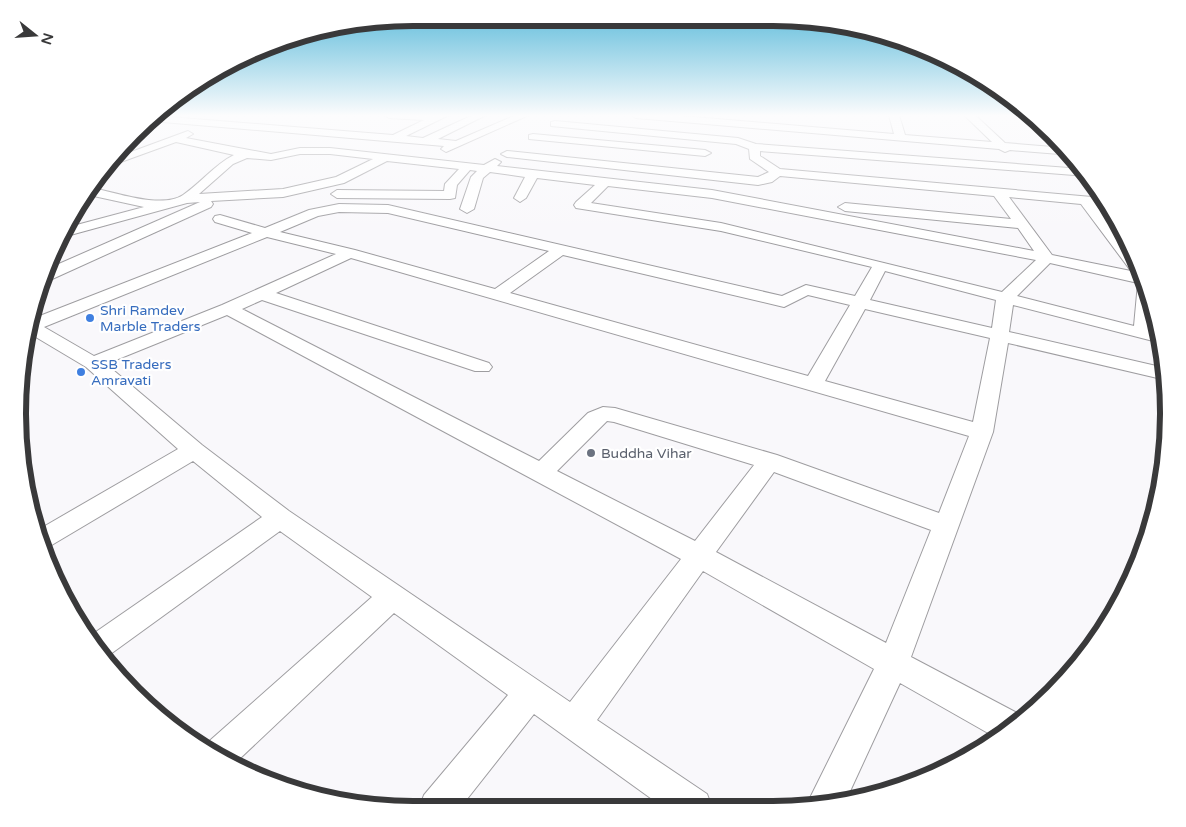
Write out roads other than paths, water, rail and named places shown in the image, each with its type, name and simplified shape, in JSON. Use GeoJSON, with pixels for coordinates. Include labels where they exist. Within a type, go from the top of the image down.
{"type":"FeatureCollection","features":[{"type":"Feature","properties":{"kind":"street"},"geometry":{"type":"LineString","coordinates":[[121,159],[136,154]]}},
{"type":"Feature","properties":{"kind":"street"},"geometry":{"type":"LineString","coordinates":[[186,199],[229,162],[245,154],[271,157],[287,154]]}},
{"type":"Feature","properties":{"kind":"street"},"geometry":{"type":"LineString","coordinates":[[354,154],[417,159],[712,194],[1047,258],[1135,279]]}},
{"type":"Feature","properties":{"kind":"street"},"geometry":{"type":"LineString","coordinates":[[417,159],[432,154]]}},
{"type":"Feature","properties":{"kind":"street"},"geometry":{"type":"LineString","coordinates":[[467,209],[477,177],[487,167],[507,154],[758,180],[768,179],[777,172]]}},
{"type":"Feature","properties":{"kind":"street"},"geometry":{"type":"LineString","coordinates":[[712,154],[716,154]]}},
{"type":"Feature","properties":{"kind":"street"},"geometry":{"type":"LineString","coordinates":[[753,154],[777,172],[1096,201]]}},
{"type":"Feature","properties":{"kind":"street"},"geometry":{"type":"LineString","coordinates":[[755,154],[768,156]]}},
{"type":"Feature","properties":{"kind":"street"},"geometry":{"type":"LineString","coordinates":[[763,154],[1075,172]]}},
{"type":"Feature","properties":{"kind":"street"},"geometry":{"type":"LineString","coordinates":[[1008,154],[1034,196]]}},
{"type":"Feature","properties":{"kind":"street"},"geometry":{"type":"LineString","coordinates":[[283,193],[340,180],[386,157]]}},
{"type":"Feature","properties":{"kind":"street"},"geometry":{"type":"LineString","coordinates":[[72,231],[186,199],[283,193],[450,195],[451,184],[469,165]]}},
{"type":"Feature","properties":{"kind":"street"},"geometry":{"type":"LineString","coordinates":[[520,198],[533,173]]}},
{"type":"Feature","properties":{"kind":"street"},"geometry":{"type":"LineString","coordinates":[[340,180],[451,184]]}},
{"type":"Feature","properties":{"kind":"street"},"geometry":{"type":"LineString","coordinates":[[606,181],[581,206],[721,227],[881,265],[1152,336]]}},
{"type":"Feature","properties":{"kind":"street"},"geometry":{"type":"LineString","coordinates":[[96,193],[158,206]]}},
{"type":"Feature","properties":{"kind":"street"},"geometry":{"type":"LineString","coordinates":[[999,193],[1047,258]]}},
{"type":"Feature","properties":{"kind":"street"},"geometry":{"type":"LineString","coordinates":[[53,273],[220,198]]}},
{"type":"Feature","properties":{"kind":"street"},"geometry":{"type":"LineString","coordinates":[[1086,200],[1112,228]]}},
{"type":"Feature","properties":{"kind":"street"},"geometry":{"type":"LineString","coordinates":[[818,201],[832,217]]}},
{"type":"Feature","properties":{"kind":"street"},"geometry":{"type":"LineString","coordinates":[[832,217],[836,208],[845,207],[1022,224]]}},
{"type":"Feature","properties":{"kind":"street"},"geometry":{"type":"LineString","coordinates":[[37,323],[268,233],[314,213],[339,208],[388,209],[784,302],[806,290],[1157,372]]}},
{"type":"Feature","properties":{"kind":"street"},"geometry":{"type":"LineString","coordinates":[[220,219],[498,294],[982,432]]}},
{"type":"Feature","properties":{"kind":"street"},"geometry":{"type":"LineString","coordinates":[[498,294],[560,250]]}},
{"type":"Feature","properties":{"kind":"street"},"geometry":{"type":"LineString","coordinates":[[93,363],[228,309],[350,253]]}},
{"type":"Feature","properties":{"kind":"street"},"geometry":{"type":"LineString","coordinates":[[829,796],[894,662],[982,432],[1005,298],[1047,258]]}},
{"type":"Feature","properties":{"kind":"street"},"geometry":{"type":"LineString","coordinates":[[814,383],[881,265]]}},
{"type":"Feature","properties":{"kind":"street"},"geometry":{"type":"LineString","coordinates":[[261,294],[482,367]]}},
{"type":"Feature","properties":{"kind":"street"},"geometry":{"type":"LineString","coordinates":[[1142,333],[1144,303]]}},
{"type":"Feature","properties":{"kind":"street"},"geometry":{"type":"LineString","coordinates":[[228,309],[700,556],[1004,724]]}},
{"type":"Feature","properties":{"kind":"street"},"geometry":{"type":"LineString","coordinates":[[36,329],[93,363],[194,450],[280,518],[685,801]]}},
{"type":"Feature","properties":{"kind":"street"},"geometry":{"type":"LineString","coordinates":[[541,473],[602,414],[615,415],[769,461],[945,525]]}},
{"type":"Feature","properties":{"kind":"street"},"geometry":{"type":"LineString","coordinates":[[47,537],[194,450]]}},
{"type":"Feature","properties":{"kind":"street"},"geometry":{"type":"LineString","coordinates":[[574,724],[769,461]]}},
{"type":"Feature","properties":{"kind":"street"},"geometry":{"type":"LineString","coordinates":[[102,644],[280,518]]}},
{"type":"Feature","properties":{"kind":"street"},"geometry":{"type":"LineString","coordinates":[[224,751],[392,596]]}},
{"type":"Feature","properties":{"kind":"street"},"geometry":{"type":"LineString","coordinates":[[443,801],[530,694]]}},
{"type":"Feature","properties":{"kind":"place","name":"Shri Ramdev Marble Traders"},"geometry":{"type":"Point","coordinates":[90,318]}},
{"type":"Feature","properties":{"kind":"place","name":"SSB Traders Amravati"},"geometry":{"type":"Point","coordinates":[81,372]}},
{"type":"Feature","properties":{"kind":"place","name":"Buddha Vihar"},"geometry":{"type":"Point","coordinates":[591,453]}}]}
